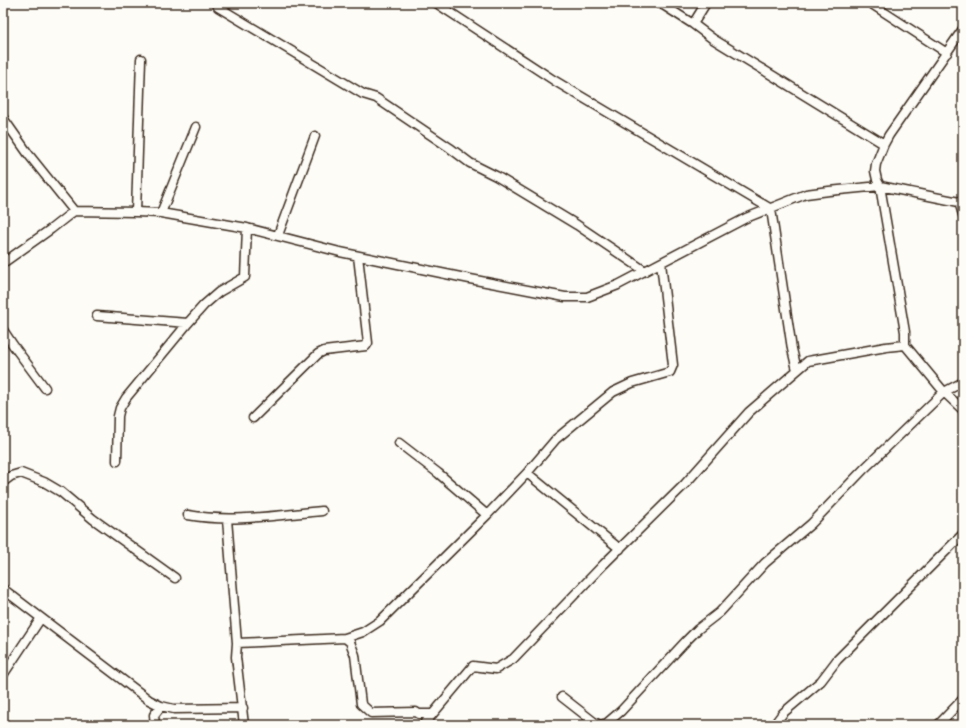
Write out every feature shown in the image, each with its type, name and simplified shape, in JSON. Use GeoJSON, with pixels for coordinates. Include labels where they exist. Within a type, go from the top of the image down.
{"type":"FeatureCollection","features":[{"type":"Feature","properties":{"kind":"street"},"geometry":{"type":"LineString","coordinates":[[436,3],[555,81],[771,209]]}},
{"type":"Feature","properties":{"kind":"street"},"geometry":{"type":"LineString","coordinates":[[660,3],[719,43],[884,144]]}},
{"type":"Feature","properties":{"kind":"street"},"geometry":{"type":"LineString","coordinates":[[693,24],[706,3]]}},
{"type":"Feature","properties":{"kind":"street"},"geometry":{"type":"LineString","coordinates":[[870,3],[947,53]]}},
{"type":"Feature","properties":{"kind":"street"},"geometry":{"type":"LineString","coordinates":[[218,7],[363,94],[376,98],[470,163],[496,176],[577,225],[645,271]]}},
{"type":"Feature","properties":{"kind":"street"},"geometry":{"type":"LineString","coordinates":[[963,30],[889,135],[876,164],[875,171],[880,186],[905,332],[905,345],[944,392],[963,410]]}},
{"type":"Feature","properties":{"kind":"street"},"geometry":{"type":"LineString","coordinates":[[136,212],[140,59]]}},
{"type":"Feature","properties":{"kind":"street"},"geometry":{"type":"LineString","coordinates":[[3,118],[29,155],[74,211]]}},
{"type":"Feature","properties":{"kind":"street"},"geometry":{"type":"LineString","coordinates":[[161,213],[196,127]]}},
{"type":"Feature","properties":{"kind":"street"},"geometry":{"type":"LineString","coordinates":[[278,235],[315,136]]}},
{"type":"Feature","properties":{"kind":"street"},"geometry":{"type":"LineString","coordinates":[[3,263],[74,211],[161,213],[247,228],[358,256],[470,279],[565,297],[587,297],[618,285],[746,218],[806,194],[880,186],[961,202],[963,216]]}},
{"type":"Feature","properties":{"kind":"street"},"geometry":{"type":"LineString","coordinates":[[771,209],[792,349],[797,370]]}},
{"type":"Feature","properties":{"kind":"street"},"geometry":{"type":"LineString","coordinates":[[117,461],[118,416],[120,408],[126,398],[204,305],[216,295],[245,277],[247,228]]}},
{"type":"Feature","properties":{"kind":"street"},"geometry":{"type":"LineString","coordinates":[[253,418],[318,354],[324,351],[366,346],[368,343],[358,256]]}},
{"type":"Feature","properties":{"kind":"street"},"geometry":{"type":"LineString","coordinates":[[237,643],[345,638],[363,632],[380,621],[487,515],[527,473],[556,439],[613,392],[632,383],[670,372],[673,365],[661,263]]}},
{"type":"Feature","properties":{"kind":"street"},"geometry":{"type":"LineString","coordinates":[[97,316],[188,323]]}},
{"type":"Feature","properties":{"kind":"street"},"geometry":{"type":"LineString","coordinates":[[3,330],[45,388]]}},
{"type":"Feature","properties":{"kind":"street"},"geometry":{"type":"LineString","coordinates":[[426,723],[431,714],[473,666],[496,669],[513,659],[620,548],[685,484],[749,412],[808,361],[816,358],[905,345]]}},
{"type":"Feature","properties":{"kind":"street"},"geometry":{"type":"LineString","coordinates":[[562,696],[594,722],[600,725],[607,723],[621,711],[686,640],[720,612],[765,563],[811,524],[864,469],[944,392],[963,382]]}},
{"type":"Feature","properties":{"kind":"street"},"geometry":{"type":"LineString","coordinates":[[399,443],[438,473],[487,515]]}},
{"type":"Feature","properties":{"kind":"street"},"geometry":{"type":"LineString","coordinates":[[3,482],[11,476],[21,473],[44,482],[61,492],[93,519],[175,578]]}},
{"type":"Feature","properties":{"kind":"street"},"geometry":{"type":"LineString","coordinates":[[527,473],[620,548]]}},
{"type":"Feature","properties":{"kind":"street"},"geometry":{"type":"LineString","coordinates":[[188,515],[227,519],[322,511]]}},
{"type":"Feature","properties":{"kind":"street"},"geometry":{"type":"LineString","coordinates":[[227,519],[237,643],[236,658],[244,725]]}},
{"type":"Feature","properties":{"kind":"street"},"geometry":{"type":"LineString","coordinates":[[774,725],[783,713],[821,681],[837,660],[963,534]]}},
{"type":"Feature","properties":{"kind":"street"},"geometry":{"type":"LineString","coordinates":[[3,589],[149,700],[161,706],[174,709],[243,708]]}},
{"type":"Feature","properties":{"kind":"street"},"geometry":{"type":"LineString","coordinates":[[3,675],[41,618]]}},
{"type":"Feature","properties":{"kind":"street"},"geometry":{"type":"LineString","coordinates":[[345,638],[350,642],[355,655],[361,704],[371,713],[416,712],[423,716],[426,723]]}},
{"type":"Feature","properties":{"kind":"street"},"geometry":{"type":"LineString","coordinates":[[938,725],[963,699]]}},
{"type":"Feature","properties":{"kind":"street"},"geometry":{"type":"LineString","coordinates":[[155,725],[154,715],[161,706]]}},
{"type":"Feature","properties":{"kind":"street"},"geometry":{"type":"LineString","coordinates":[[419,714],[431,714]]}}]}
